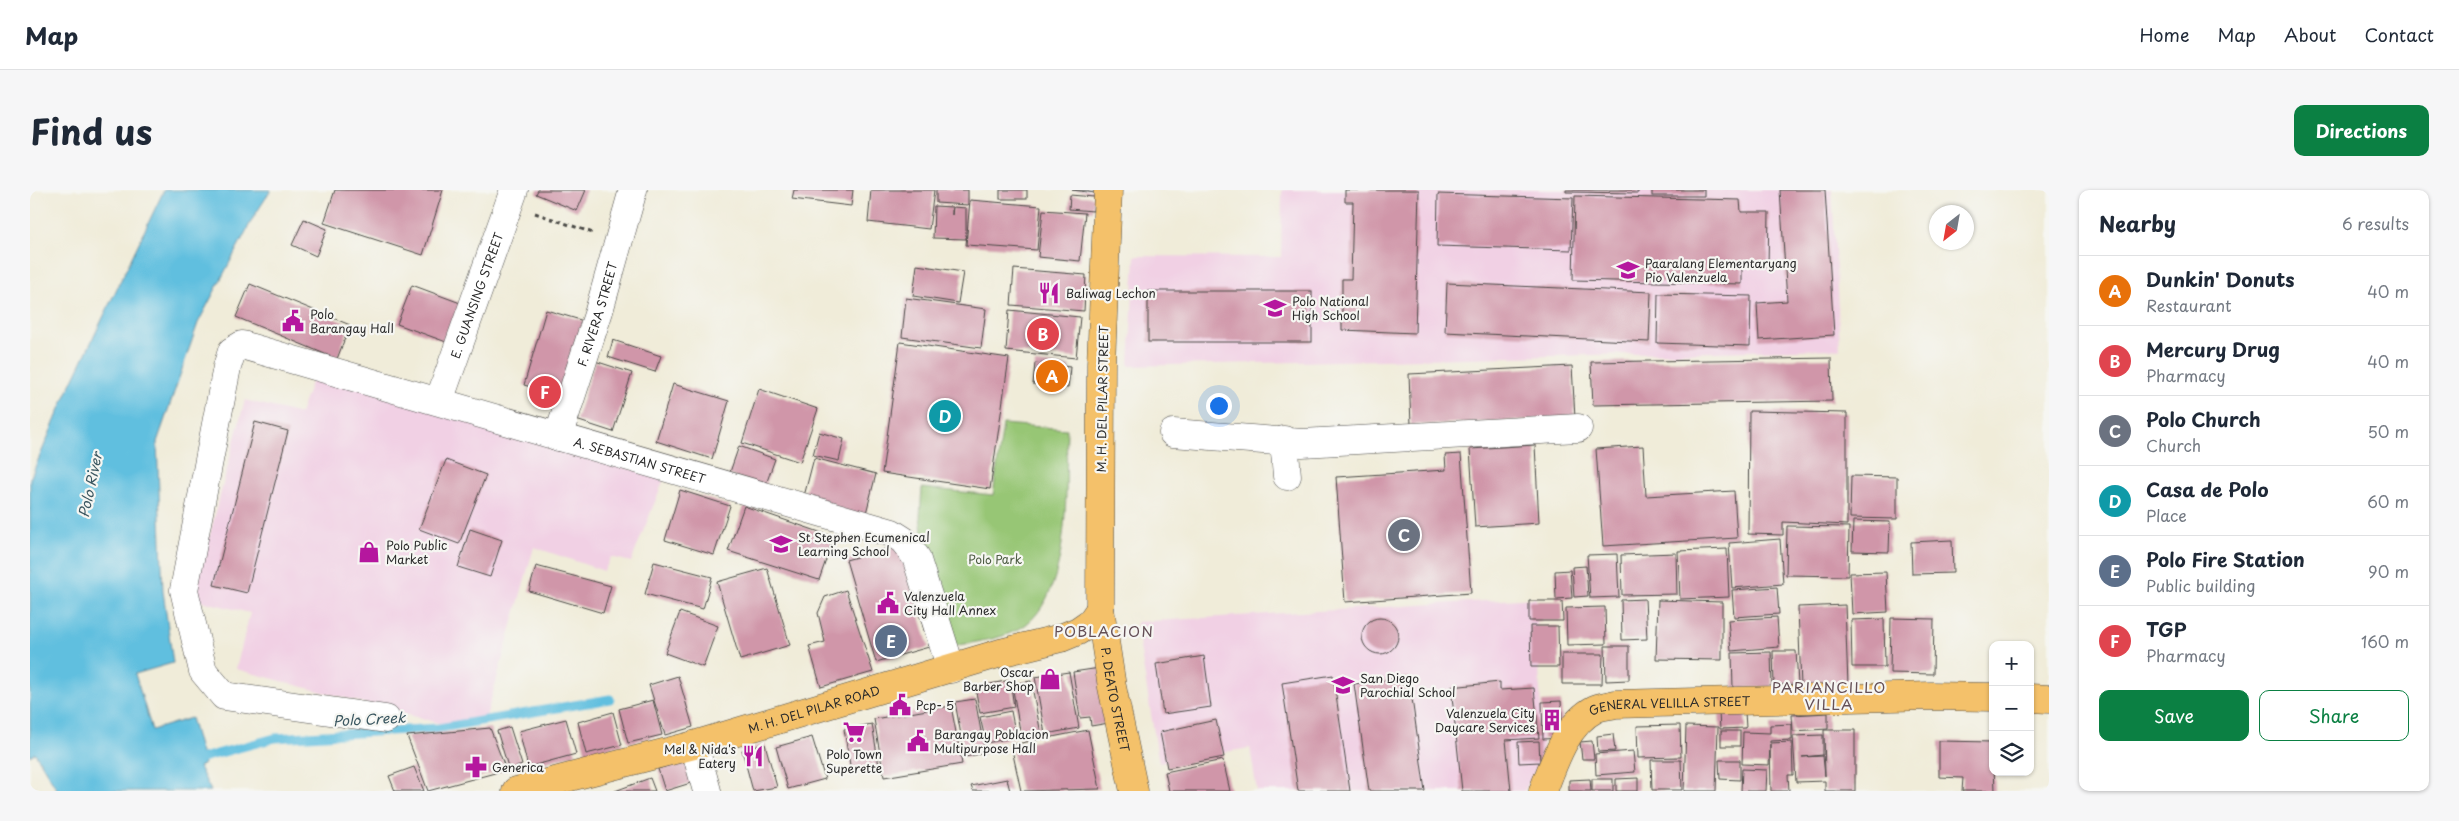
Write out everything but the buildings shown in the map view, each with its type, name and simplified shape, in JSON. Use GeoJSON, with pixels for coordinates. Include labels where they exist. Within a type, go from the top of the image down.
{"type":"FeatureCollection","features":[{"type":"Feature","properties":{"kind":"main road","name":"M. H. DEL PILAR STREET"},"geometry":{"type":"LineString","coordinates":[[1100,609],[1101,364],[1108,190]]}},
{"type":"Feature","properties":{"kind":"main road","name":"M. H. DEL PILAR ROAD"},"geometry":{"type":"LineString","coordinates":[[516,791],[694,745],[1078,631],[1091,622],[1100,609]]}},
{"type":"Feature","properties":{"kind":"main road","name":"P. DEATO STREET"},"geometry":{"type":"LineString","coordinates":[[1100,609],[1112,687],[1134,791]]}},
{"type":"Feature","properties":{"kind":"main road","name":"GENERAL VELILLA STREET"},"geometry":{"type":"LineString","coordinates":[[1543,791],[1560,748],[1580,720],[1596,708],[1615,704],[1931,696],[1989,698]]}},
{"type":"Feature","properties":{"kind":"main road"},"geometry":{"type":"LineString","coordinates":[[2034,698],[2049,699]]}},
{"type":"Feature","properties":{"kind":"street","name":"F. RIVERA STREET"},"geometry":{"type":"LineString","coordinates":[[558,437],[599,311],[633,190]]}},
{"type":"Feature","properties":{"kind":"street","name":"E. GUANSING STREET"},"geometry":{"type":"LineString","coordinates":[[439,401],[512,197]]}},
{"type":"Feature","properties":{"kind":"street","name":"A. SEBASTIAN STREET"},"geometry":{"type":"LineString","coordinates":[[386,719],[224,696],[203,671],[184,590],[227,367],[232,351],[242,345],[880,528],[898,536],[912,548],[916,557],[950,669]]}},
{"type":"Feature","properties":{"kind":"street"},"geometry":{"type":"LineString","coordinates":[[1173,433],[1284,440],[1302,443],[1578,428]]}},
{"type":"Feature","properties":{"kind":"street"},"geometry":{"type":"LineString","coordinates":[[1284,440],[1287,476]]}},
{"type":"Feature","properties":{"kind":"street"},"geometry":{"type":"LineString","coordinates":[[694,745],[708,791]]}},
{"type":"Feature","properties":{"kind":"path"},"geometry":{"type":"LineString","coordinates":[[512,197],[617,242]]}},
{"type":"Feature","properties":{"kind":"shaded area","name":"Paaralang Elementaryang Pio Valenzuela"},"geometry":{"type":"Polygon","coordinates":[[[1282,190],[1832,190],[1840,349],[1129,366],[1135,256],[1281,257],[1282,190]]]}},
{"type":"Feature","properties":{"kind":"shaded area","name":"Polo Public Market"},"geometry":{"type":"Polygon","coordinates":[[[314,374],[664,479],[631,562],[611,557],[604,571],[534,547],[486,717],[442,724],[236,669],[250,613],[193,599],[245,400],[300,414],[314,374]]]}},
{"type":"Feature","properties":{"kind":"shaded area","name":"San Diego Parochial School"},"geometry":{"type":"Polygon","coordinates":[[[1536,598],[1543,758],[1524,791],[1257,791],[1250,748],[1159,763],[1136,622],[1536,598]]]}},
{"type":"Feature","properties":{"kind":"green space","name":"Polo Park"},"geometry":{"type":"Polygon","coordinates":[[[1003,424],[1067,429],[1063,539],[1057,568],[1049,594],[1035,616],[1017,630],[994,638],[954,646],[924,548],[920,516],[922,488],[993,495],[1003,424]]]}},
{"type":"Feature","properties":{"kind":"water","name":"Polo River"},"geometry":{"type":"Polygon","coordinates":[[[164,190],[271,190],[253,218],[198,323],[157,442],[163,591],[173,663],[135,674],[152,730],[191,718],[204,764],[199,767],[211,791],[58,791],[35,753],[30,756],[30,479],[65,397],[164,190]]]}},
{"type":"Feature","properties":{"kind":"waterway","name":"Polo Creek"},"geometry":{"type":"LineString","coordinates":[[191,761],[275,738],[439,728],[610,699]]}},
{"type":"Feature","properties":{"kind":"place","name":"Paaralang Elementaryang Pio Valenzuela"},"geometry":{"type":"Point","coordinates":[1628,270]}},
{"type":"Feature","properties":{"kind":"place","name":"Baliwag Lechon"},"geometry":{"type":"Point","coordinates":[1049,293]}},
{"type":"Feature","properties":{"kind":"place","name":"Polo National High School"},"geometry":{"type":"Point","coordinates":[1275,308]}},
{"type":"Feature","properties":{"kind":"place","name":"Polo Barangay Hall"},"geometry":{"type":"Point","coordinates":[293,321]}},
{"type":"Feature","properties":{"kind":"place","name":"Mercury Drug"},"geometry":{"type":"Point","coordinates":[1043,334]}},
{"type":"Feature","properties":{"kind":"place","name":"Dunkin' Donuts"},"geometry":{"type":"Point","coordinates":[1052,376]}},
{"type":"Feature","properties":{"kind":"place","name":"TGP"},"geometry":{"type":"Point","coordinates":[545,392]}},
{"type":"Feature","properties":{"kind":"place","name":"Casa de Polo"},"geometry":{"type":"Point","coordinates":[945,416]}},
{"type":"Feature","properties":{"kind":"place","name":"Polo Church"},"geometry":{"type":"Point","coordinates":[1404,535]}},
{"type":"Feature","properties":{"kind":"place","name":"St Stephen Ecumenical Learning School"},"geometry":{"type":"Point","coordinates":[781,544]}},
{"type":"Feature","properties":{"kind":"place","name":"Polo Public Market"},"geometry":{"type":"Point","coordinates":[369,552]}},
{"type":"Feature","properties":{"kind":"place","name":"Valenzuela City Hall Annex"},"geometry":{"type":"Point","coordinates":[888,603]}},
{"type":"Feature","properties":{"kind":"place","name":"Polo Fire Station"},"geometry":{"type":"Point","coordinates":[891,641]}},
{"type":"Feature","properties":{"kind":"place","name":"Oscar Barber Shop"},"geometry":{"type":"Point","coordinates":[1050,679]}},
{"type":"Feature","properties":{"kind":"place","name":"San Diego Parochial School"},"geometry":{"type":"Point","coordinates":[1343,685]}},
{"type":"Feature","properties":{"kind":"place","name":"Pcp- 5"},"geometry":{"type":"Point","coordinates":[900,705]}},
{"type":"Feature","properties":{"kind":"place","name":"Valenzuela City Daycare Services"},"geometry":{"type":"Point","coordinates":[1552,720]}},
{"type":"Feature","properties":{"kind":"place","name":"Polo Town Superette"},"geometry":{"type":"Point","coordinates":[854,732]}},
{"type":"Feature","properties":{"kind":"place","name":"Barangay Poblacion Multipurpose Hall"},"geometry":{"type":"Point","coordinates":[918,741]}},
{"type":"Feature","properties":{"kind":"place","name":"Mel & Nida's Eatery"},"geometry":{"type":"Point","coordinates":[753,756]}},
{"type":"Feature","properties":{"kind":"place","name":"Generica"},"geometry":{"type":"Point","coordinates":[476,767]}},
{"type":"Feature","properties":{"kind":"district","name":"POBLACION"},"geometry":{"type":"Point","coordinates":[1104,630]}},
{"type":"Feature","properties":{"kind":"district","name":"PARIANCILLO VILLA"},"geometry":{"type":"Point","coordinates":[1829,694]}}]}
